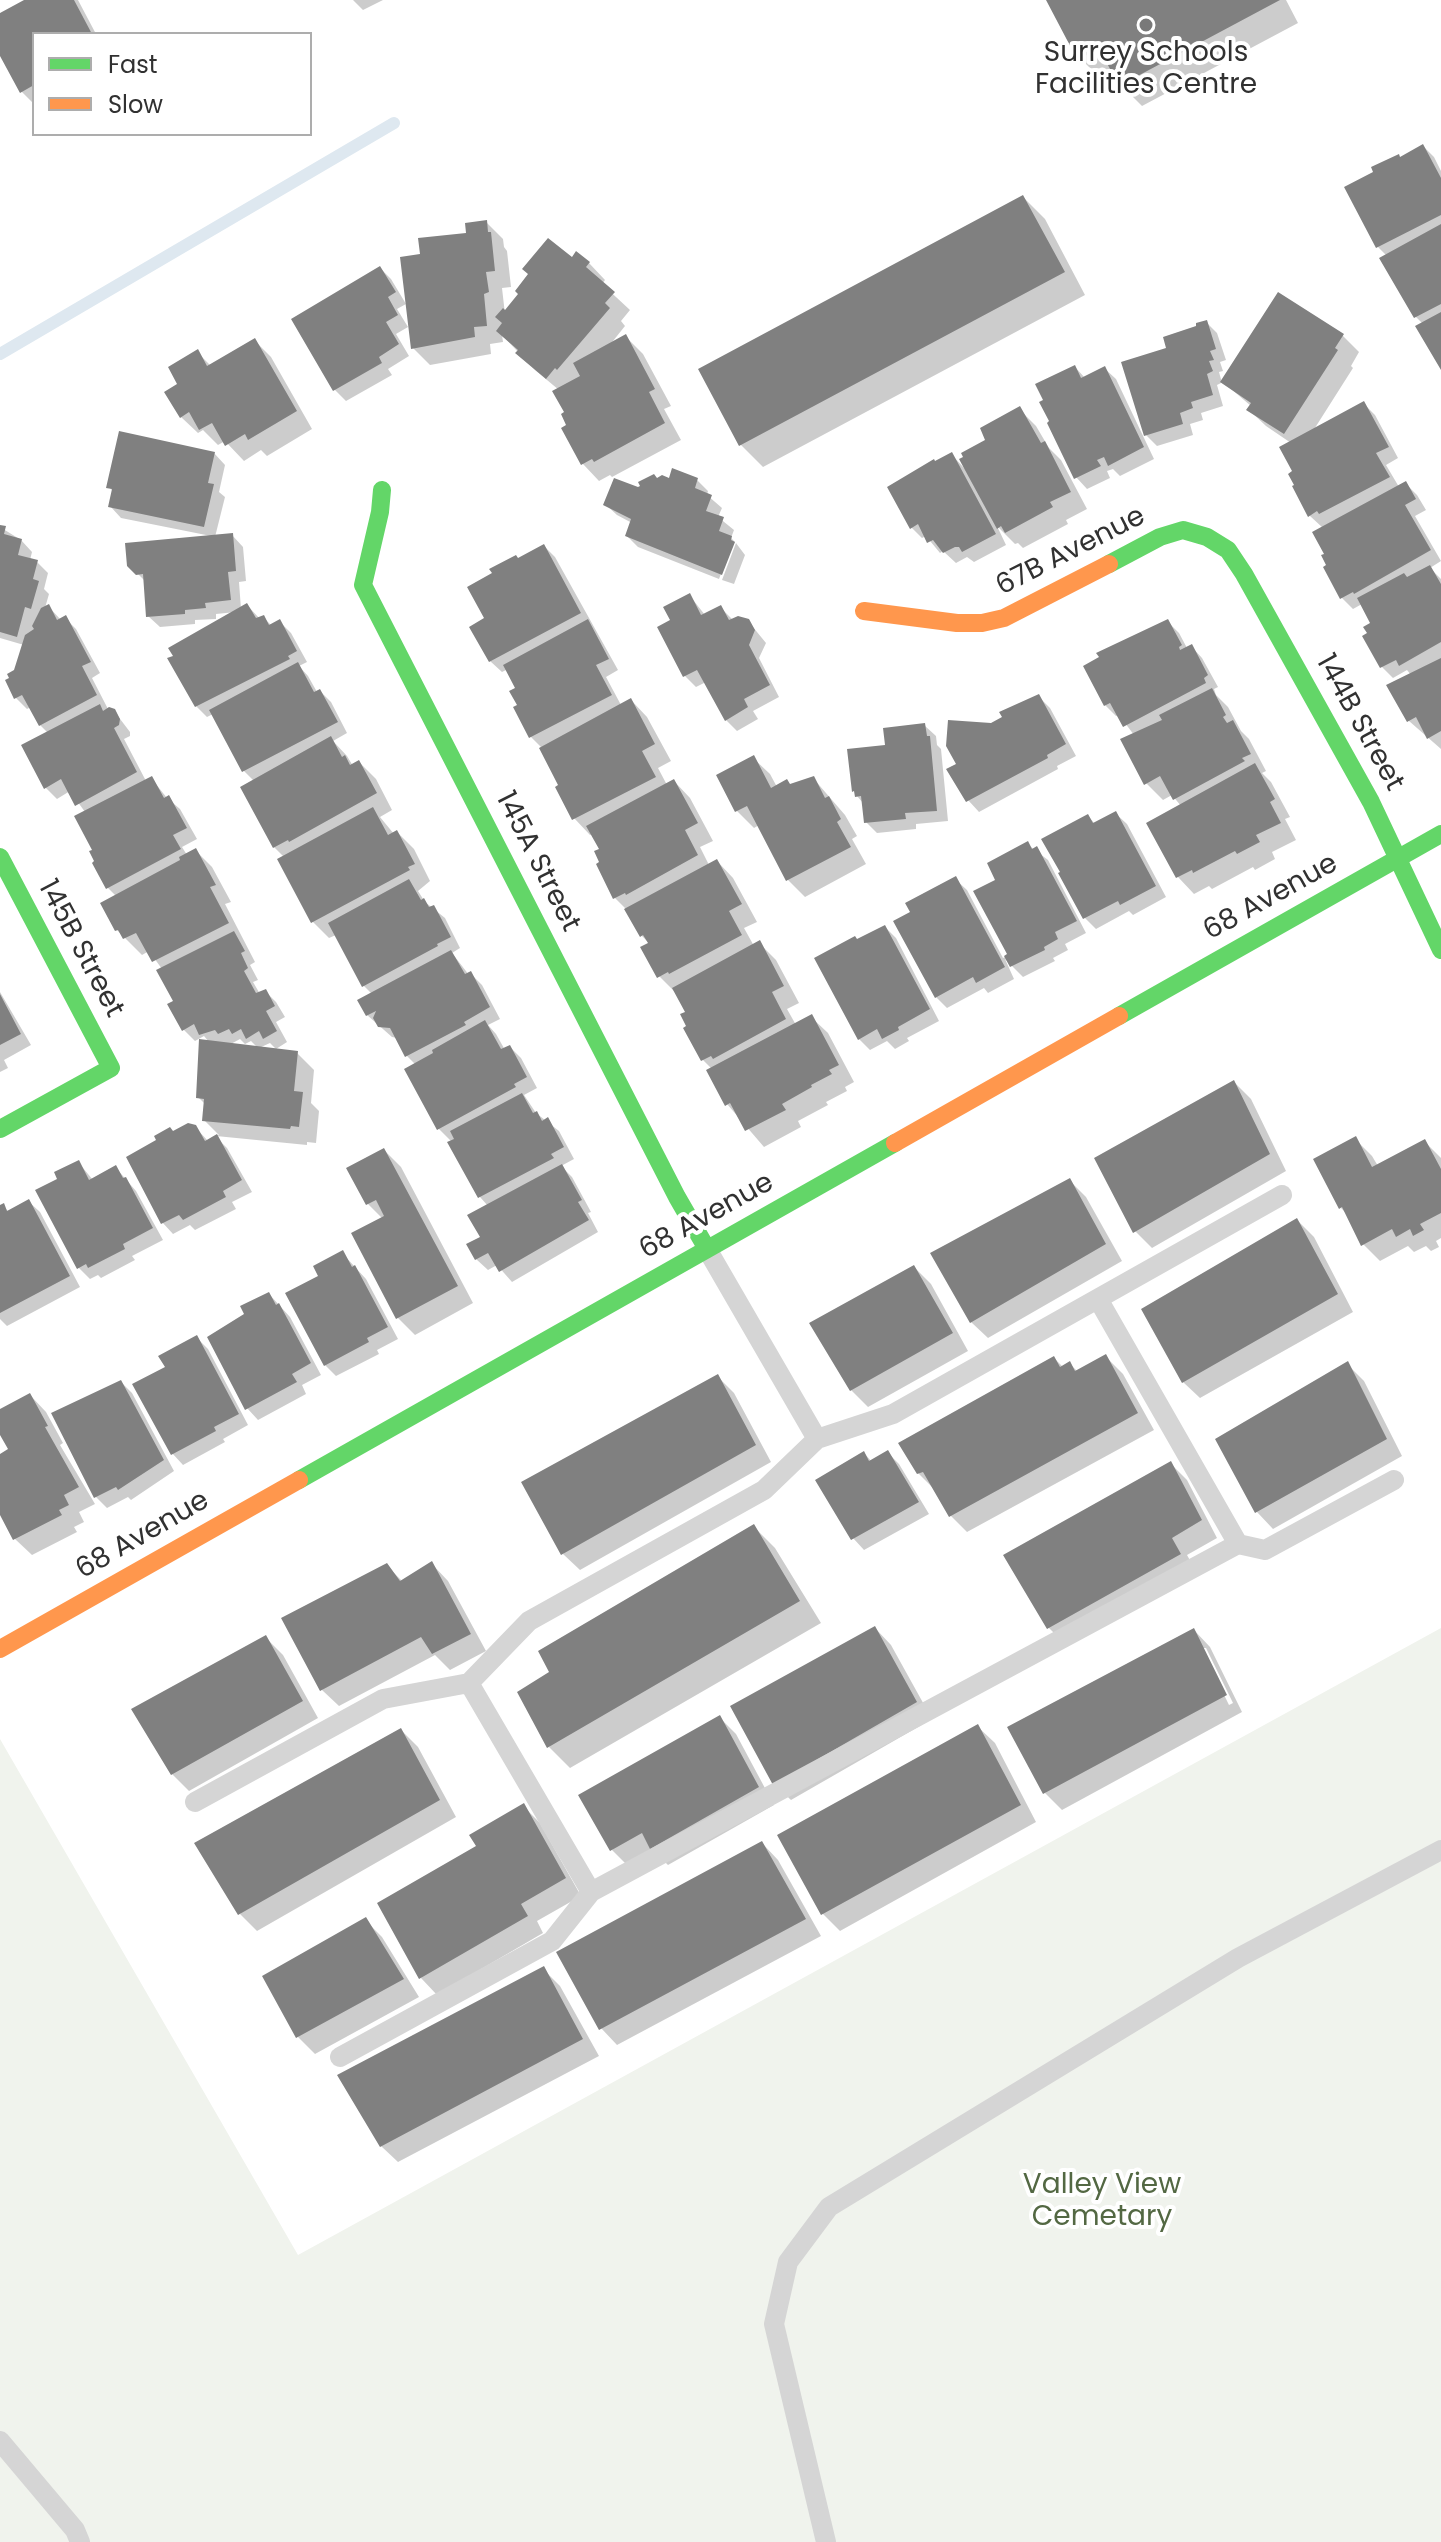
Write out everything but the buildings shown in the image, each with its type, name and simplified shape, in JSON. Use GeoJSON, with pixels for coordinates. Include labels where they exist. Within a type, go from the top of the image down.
{"type":"FeatureCollection","features":[{"type":"Feature","properties":{"kind":"street","name":"145A Street"},"geometry":{"type":"LineString","coordinates":[[382,490],[363,585],[670,1183],[707,1249]]}},
{"type":"Feature","properties":{"kind":"street","name":"67B Avenue"},"geometry":{"type":"LineString","coordinates":[[864,611],[957,623],[1004,618],[1160,537],[1183,530],[1207,537]]}},
{"type":"Feature","properties":{"kind":"street","name":"144B Street"},"geometry":{"type":"LineString","coordinates":[[1207,537],[1228,550],[1244,574],[1371,802],[1441,950]]}},
{"type":"Feature","properties":{"kind":"street","name":"68 Avenue"},"geometry":{"type":"LineString","coordinates":[[0,1649],[1441,834]]}},
{"type":"Feature","properties":{"kind":"street","name":"145B Street"},"geometry":{"type":"LineString","coordinates":[[0,857],[111,1068],[0,1129]]}},
{"type":"Feature","properties":{"kind":"lane"},"geometry":{"type":"LineString","coordinates":[[195,1802],[383,1699],[469,1683],[529,1621],[764,1490],[817,1439],[893,1414],[1282,1195]]}},
{"type":"Feature","properties":{"kind":"lane"},"geometry":{"type":"LineString","coordinates":[[707,1249],[817,1439]]}},
{"type":"Feature","properties":{"kind":"lane"},"geometry":{"type":"LineString","coordinates":[[1098,1299],[1238,1544]]}},
{"type":"Feature","properties":{"kind":"lane"},"geometry":{"type":"LineString","coordinates":[[340,2057],[552,1941],[591,1892],[1238,1544],[1265,1550],[1394,1480]]}},
{"type":"Feature","properties":{"kind":"lane"},"geometry":{"type":"LineString","coordinates":[[469,1683],[591,1892]]}},
{"type":"Feature","properties":{"kind":"lane"},"geometry":{"type":"LineString","coordinates":[[826,2542],[774,2324],[788,2262],[829,2207],[1238,1958],[1441,1850]]}},
{"type":"Feature","properties":{"kind":"lane"},"geometry":{"type":"LineString","coordinates":[[0,2441],[75,2530],[80,2542]]}},
{"type":"Feature","properties":{"kind":"green space","name":"Valley View Cemetary"},"geometry":{"type":"Polygon","coordinates":[[[1441,1628],[1441,2542],[0,2542],[0,1739],[298,2255],[1441,1628]]]}},
{"type":"Feature","properties":{"kind":"waterway"},"geometry":{"type":"LineString","coordinates":[[0,354],[394,123]]}},
{"type":"Feature","properties":{"kind":"traffic: fast"},"geometry":{"type":"LineString","coordinates":[[382,490],[363,585],[677,1197],[707,1249]]}},
{"type":"Feature","properties":{"kind":"traffic: fast"},"geometry":{"type":"LineString","coordinates":[[1109,564],[1160,537],[1183,530],[1207,537],[1228,550],[1371,802],[1441,950]]}},
{"type":"Feature","properties":{"kind":"traffic: fast"},"geometry":{"type":"LineString","coordinates":[[1119,1016],[1441,834]]}},
{"type":"Feature","properties":{"kind":"traffic: fast"},"geometry":{"type":"LineString","coordinates":[[0,857],[111,1068],[0,1129]]}},
{"type":"Feature","properties":{"kind":"traffic: fast"},"geometry":{"type":"LineString","coordinates":[[299,1480],[895,1143]]}},
{"type":"Feature","properties":{"kind":"traffic: slow"},"geometry":{"type":"LineString","coordinates":[[864,611],[957,623],[982,623],[1004,618],[1109,564]]}},
{"type":"Feature","properties":{"kind":"traffic: slow"},"geometry":{"type":"LineString","coordinates":[[895,1143],[1119,1016]]}},
{"type":"Feature","properties":{"kind":"traffic: slow"},"geometry":{"type":"LineString","coordinates":[[0,1649],[299,1480]]}},
{"type":"Feature","properties":{"kind":"place","name":"Surrey Schools Facilities Centre"},"geometry":{"type":"Point","coordinates":[1146,25]}}]}
